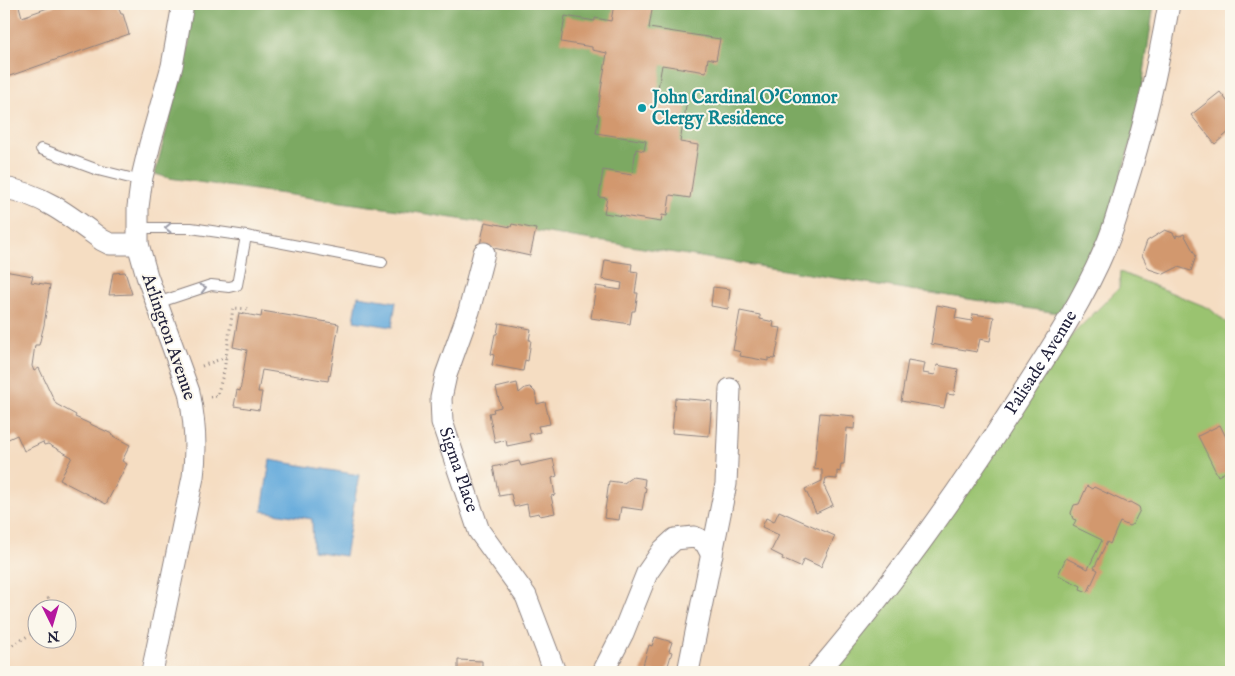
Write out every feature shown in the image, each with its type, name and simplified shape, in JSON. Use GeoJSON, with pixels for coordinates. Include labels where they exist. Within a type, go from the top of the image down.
{"type":"FeatureCollection","features":[{"type":"Feature","properties":{"kind":"street","name":"Arlington Avenue"},"geometry":{"type":"LineString","coordinates":[[152,672],[196,456],[193,409],[189,392],[157,303],[138,236],[138,207],[150,144],[172,66],[183,4]]}},
{"type":"Feature","properties":{"kind":"street","name":"Palisade Avenue"},"geometry":{"type":"LineString","coordinates":[[818,672],[877,600],[972,472],[1038,369],[1092,276],[1107,244],[1135,158],[1158,67],[1169,4]]}},
{"type":"Feature","properties":{"kind":"street"},"geometry":{"type":"LineString","coordinates":[[4,188],[37,197],[50,203],[110,244],[138,236]]}},
{"type":"Feature","properties":{"kind":"street","name":"Sigma Place"},"geometry":{"type":"LineString","coordinates":[[484,253],[469,311],[446,375],[441,398],[442,422],[479,531],[526,596],[555,672]]}},
{"type":"Feature","properties":{"kind":"street"},"geometry":{"type":"LineString","coordinates":[[688,672],[726,484],[730,389]]}},
{"type":"Feature","properties":{"kind":"street"},"geometry":{"type":"LineString","coordinates":[[603,672],[622,634],[647,573],[663,550],[675,539],[694,537],[705,542],[712,555]]}},
{"type":"Feature","properties":{"kind":"lane"},"geometry":{"type":"LineString","coordinates":[[41,149],[98,170],[142,181]]}},
{"type":"Feature","properties":{"kind":"lane"},"geometry":{"type":"LineString","coordinates":[[138,236],[191,228],[246,236],[382,262]]}},
{"type":"Feature","properties":{"kind":"lane"},"geometry":{"type":"LineString","coordinates":[[157,303],[211,286],[229,287],[237,285],[246,236]]}},
{"type":"Feature","properties":{"kind":"path"},"geometry":{"type":"LineString","coordinates":[[209,397],[217,396],[226,357],[233,308],[251,310]]}},
{"type":"Feature","properties":{"kind":"path"},"geometry":{"type":"LineString","coordinates":[[202,366],[226,357]]}},
{"type":"Feature","properties":{"kind":"path"},"geometry":{"type":"LineString","coordinates":[[4,650],[28,636]]}},
{"type":"Feature","properties":{"kind":"path"},"geometry":{"type":"LineString","coordinates":[[4,662],[9,672]]}},
{"type":"Feature","properties":{"kind":"green space"},"geometry":{"type":"Polygon","coordinates":[[[191,4],[1154,4],[1137,122],[1105,229],[1064,314],[420,213],[169,178],[155,174],[189,44],[191,4]]]}},
{"type":"Feature","properties":{"kind":"green space"},"geometry":{"type":"Polygon","coordinates":[[[1120,272],[1209,308],[1231,327],[1231,672],[1220,672],[1219,669],[1106,672],[818,672],[1038,369],[1119,288],[1120,272]]]}},
{"type":"Feature","properties":{"kind":"water"},"geometry":{"type":"Polygon","coordinates":[[[358,296],[396,302],[392,327],[354,321],[358,296]]]}},
{"type":"Feature","properties":{"kind":"water"},"geometry":{"type":"Polygon","coordinates":[[[270,460],[359,475],[345,556],[313,551],[312,519],[262,511],[270,460]]]}},
{"type":"Feature","properties":{"kind":"building"},"geometry":{"type":"Polygon","coordinates":[[[4,4],[24,4],[19,6],[22,17],[59,4],[117,4],[121,14],[123,14],[129,34],[4,78],[4,4]]]}},
{"type":"Feature","properties":{"kind":"building","name":"John Cardinal O'Connor Clergy Residence"},"geometry":{"type":"Polygon","coordinates":[[[614,4],[653,4],[649,28],[720,39],[716,60],[708,58],[706,72],[662,65],[657,94],[687,101],[680,142],[698,145],[690,198],[670,195],[667,216],[662,215],[661,222],[604,213],[607,198],[599,197],[603,170],[632,175],[636,149],[644,151],[646,141],[596,133],[607,53],[592,50],[592,47],[561,42],[565,16],[595,21],[595,18],[611,21],[614,4]]]}},
{"type":"Feature","properties":{"kind":"building"},"geometry":{"type":"Polygon","coordinates":[[[1220,92],[1231,106],[1231,130],[1215,144],[1191,115],[1220,92]]]}},
{"type":"Feature","properties":{"kind":"building"},"geometry":{"type":"Polygon","coordinates":[[[485,222],[511,227],[512,224],[536,229],[530,256],[480,245],[485,222]]]}},
{"type":"Feature","properties":{"kind":"building"},"geometry":{"type":"Polygon","coordinates":[[[1165,230],[1173,233],[1176,238],[1176,235],[1184,234],[1196,256],[1191,271],[1178,267],[1164,274],[1149,269],[1142,255],[1147,241],[1165,230]]]}},
{"type":"Feature","properties":{"kind":"building"},"geometry":{"type":"Polygon","coordinates":[[[605,260],[632,264],[631,271],[638,272],[635,293],[638,293],[635,311],[632,311],[630,324],[591,318],[596,286],[621,290],[622,283],[602,279],[605,260]]]}},
{"type":"Feature","properties":{"kind":"building"},"geometry":{"type":"Polygon","coordinates":[[[4,271],[33,276],[31,282],[50,285],[44,325],[39,345],[35,345],[32,366],[34,371],[39,368],[56,404],[76,415],[75,417],[112,434],[130,445],[122,461],[127,464],[106,504],[60,480],[72,457],[48,444],[44,445],[43,442],[24,451],[17,435],[4,441],[4,338],[6,323],[4,323],[4,271]]]}},
{"type":"Feature","properties":{"kind":"building"},"geometry":{"type":"Polygon","coordinates":[[[125,272],[132,294],[109,295],[113,273],[125,272]]]}},
{"type":"Feature","properties":{"kind":"building"},"geometry":{"type":"Polygon","coordinates":[[[713,287],[730,289],[728,309],[711,306],[713,287]]]}},
{"type":"Feature","properties":{"kind":"building"},"geometry":{"type":"Polygon","coordinates":[[[937,305],[957,309],[955,318],[972,321],[973,314],[994,317],[990,341],[980,339],[977,352],[931,344],[937,305]]]}},
{"type":"Feature","properties":{"kind":"building"},"geometry":{"type":"Polygon","coordinates":[[[262,311],[339,324],[328,381],[262,370],[258,392],[262,392],[259,410],[234,406],[237,390],[240,391],[247,350],[233,347],[239,313],[261,317],[262,311]]]}},
{"type":"Feature","properties":{"kind":"building"},"geometry":{"type":"Polygon","coordinates":[[[740,311],[760,315],[760,319],[774,322],[773,327],[781,328],[775,359],[768,358],[768,361],[740,356],[741,352],[733,350],[740,311]]]}},
{"type":"Feature","properties":{"kind":"building"},"geometry":{"type":"Polygon","coordinates":[[[499,323],[531,329],[528,361],[525,360],[523,371],[492,365],[494,355],[491,354],[499,323]]]}},
{"type":"Feature","properties":{"kind":"building"},"geometry":{"type":"Polygon","coordinates":[[[908,360],[925,363],[923,373],[935,375],[937,365],[958,369],[954,395],[947,394],[944,408],[901,401],[908,360]]]}},
{"type":"Feature","properties":{"kind":"building"},"geometry":{"type":"Polygon","coordinates":[[[517,383],[519,393],[525,388],[530,387],[535,392],[537,404],[545,402],[550,424],[538,426],[540,432],[529,434],[531,441],[507,446],[506,440],[495,443],[489,413],[494,412],[493,409],[501,407],[496,388],[517,383]]]}},
{"type":"Feature","properties":{"kind":"building"},"geometry":{"type":"Polygon","coordinates":[[[675,398],[712,401],[709,436],[672,433],[675,398]]]}},
{"type":"Feature","properties":{"kind":"building"},"geometry":{"type":"Polygon","coordinates":[[[820,413],[855,416],[854,429],[847,428],[844,464],[841,464],[840,472],[837,471],[837,479],[826,478],[824,486],[833,505],[816,513],[805,489],[822,481],[822,470],[814,469],[820,413]]]}},
{"type":"Feature","properties":{"kind":"building"},"geometry":{"type":"Polygon","coordinates":[[[1220,425],[1231,447],[1231,469],[1218,476],[1198,436],[1220,425]]]}},
{"type":"Feature","properties":{"kind":"building"},"geometry":{"type":"Polygon","coordinates":[[[553,459],[557,476],[552,478],[555,495],[551,496],[555,513],[540,516],[539,513],[529,515],[527,504],[514,507],[511,494],[499,496],[493,467],[519,461],[521,466],[553,459]]]}},
{"type":"Feature","properties":{"kind":"building"},"geometry":{"type":"Polygon","coordinates":[[[632,477],[645,479],[644,487],[646,488],[642,510],[621,507],[619,520],[604,518],[609,481],[624,483],[632,477]]]}},
{"type":"Feature","properties":{"kind":"building"},"geometry":{"type":"Polygon","coordinates":[[[1087,486],[1092,489],[1094,487],[1127,503],[1130,502],[1139,507],[1140,510],[1133,524],[1129,526],[1120,522],[1110,544],[1107,542],[1094,568],[1098,570],[1088,592],[1080,589],[1081,586],[1058,575],[1066,558],[1088,569],[1102,540],[1073,526],[1076,520],[1073,519],[1071,513],[1074,505],[1079,504],[1087,486]]]}},
{"type":"Feature","properties":{"kind":"building"},"geometry":{"type":"Polygon","coordinates":[[[779,511],[835,536],[821,567],[804,559],[800,567],[782,559],[783,557],[771,551],[779,535],[762,527],[766,518],[774,522],[779,511]]]}},
{"type":"Feature","properties":{"kind":"building"},"geometry":{"type":"Polygon","coordinates":[[[655,637],[672,642],[669,651],[672,652],[666,672],[641,672],[649,645],[652,646],[655,637]]]}},
{"type":"Feature","properties":{"kind":"building"},"geometry":{"type":"Polygon","coordinates":[[[458,660],[482,661],[482,672],[458,672],[458,660]]]}},
{"type":"Feature","properties":{"kind":"place","name":"John Cardinal O'Connor Clergy Residence"},"geometry":{"type":"Point","coordinates":[642,108]}}]}
